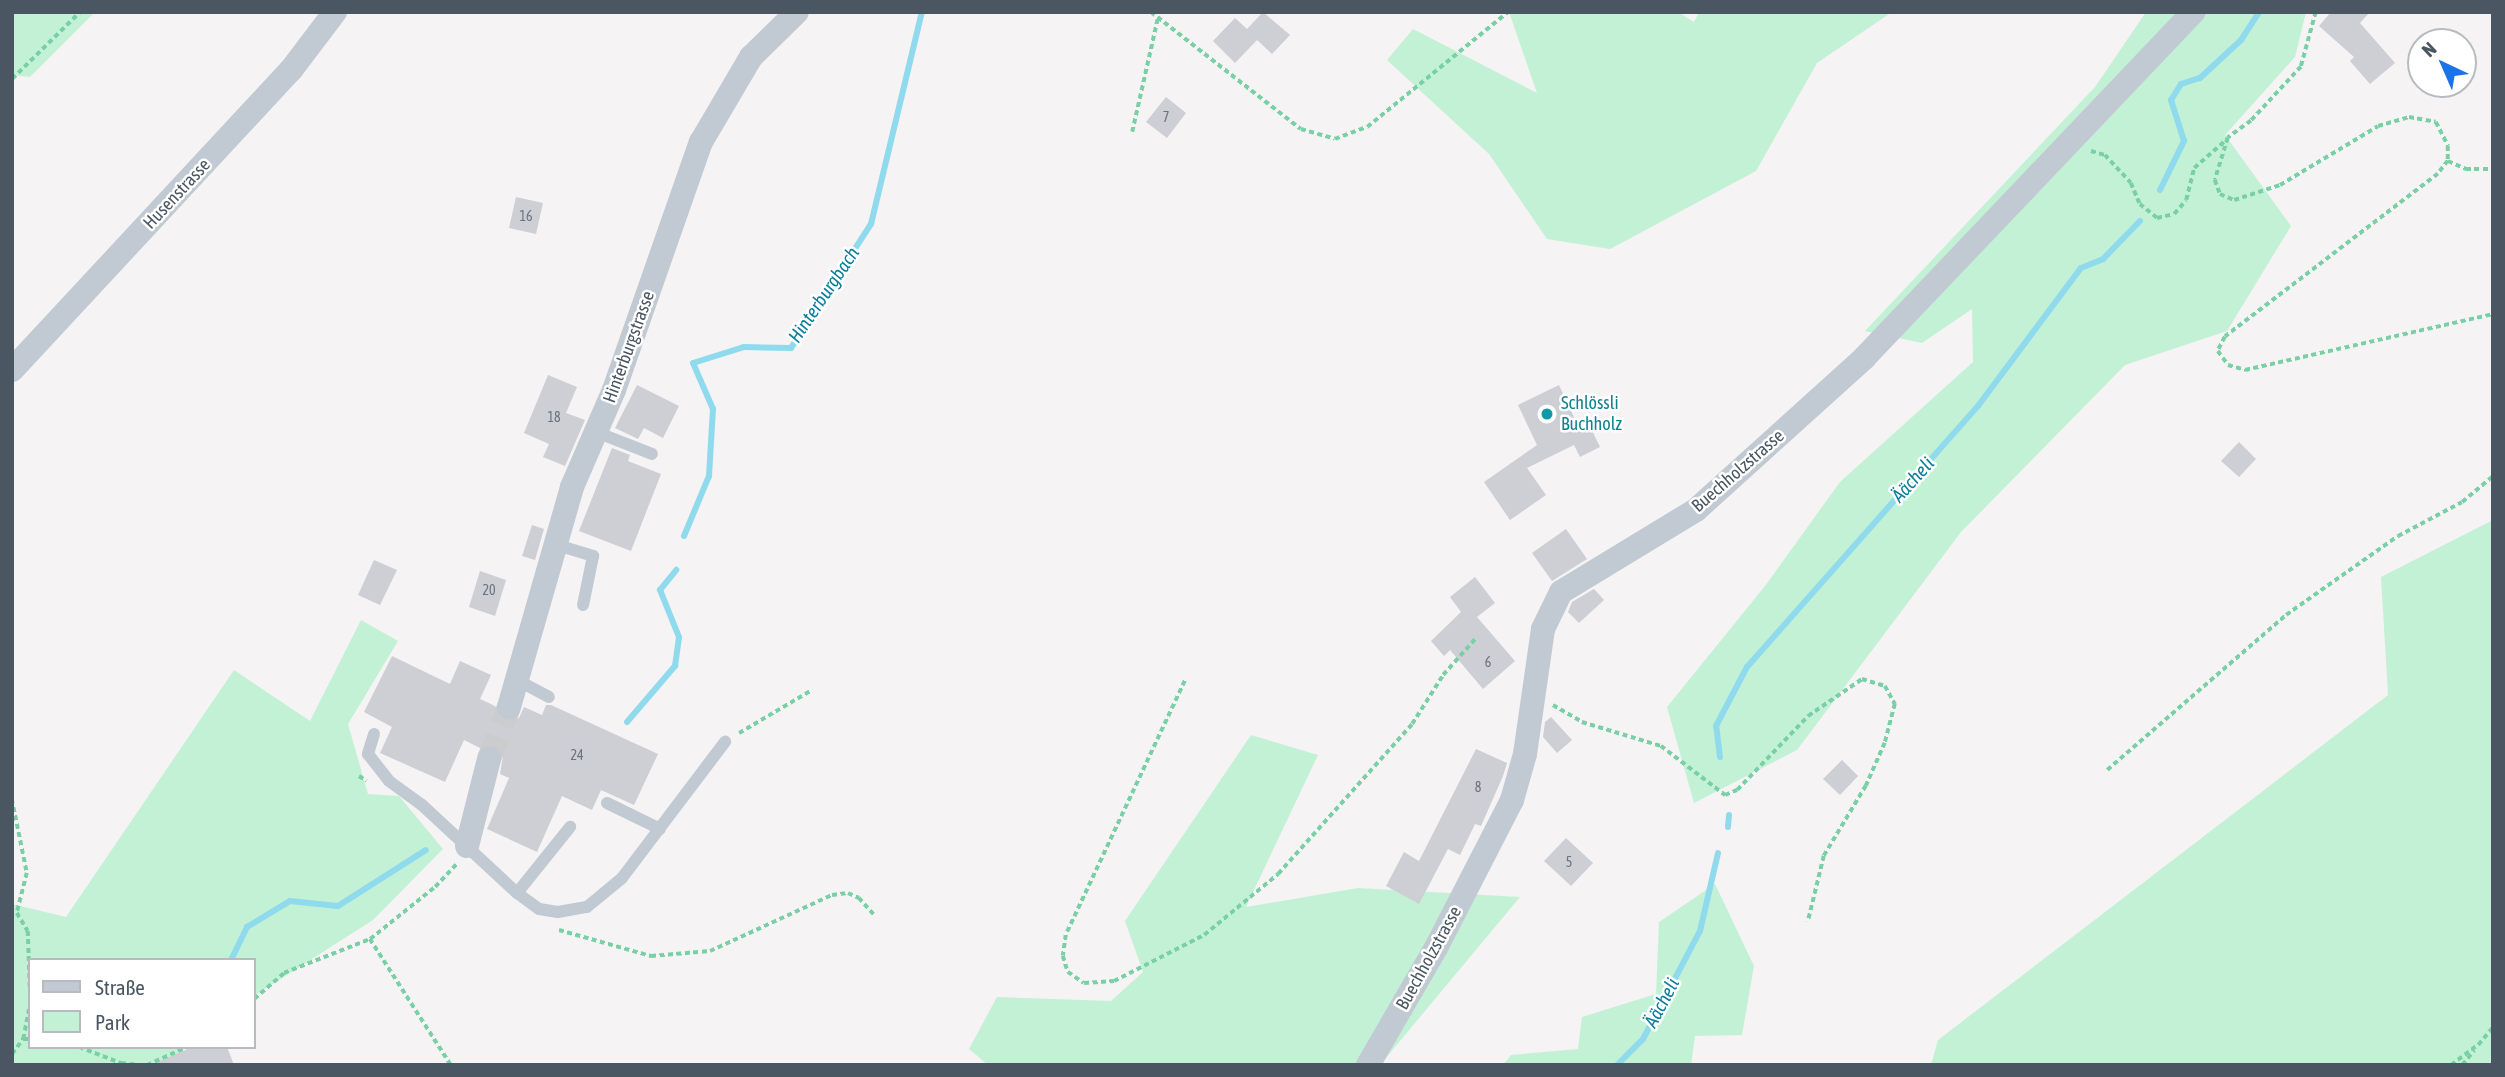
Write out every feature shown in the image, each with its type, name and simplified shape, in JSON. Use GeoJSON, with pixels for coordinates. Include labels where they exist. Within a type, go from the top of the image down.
{"type":"FeatureCollection","features":[{"type":"Feature","properties":{"kind":"street","name":"Husenstrasse"},"geometry":{"type":"LineString","coordinates":[[12,370],[291,70],[335,12]]}},
{"type":"Feature","properties":{"kind":"street","name":"Buechholzstrasse"},"geometry":{"type":"LineString","coordinates":[[1368,1065],[1437,946],[1512,800],[1525,754],[1543,629],[1561,592],[1696,510],[1864,358],[2066,143],[2194,12]]}},
{"type":"Feature","properties":{"kind":"street","name":"Hinterburgstrasse"},"geometry":{"type":"LineString","coordinates":[[509,707],[572,487],[596,432],[701,142],[751,57],[789,15]]}},
{"type":"Feature","properties":{"kind":"street"},"geometry":{"type":"LineString","coordinates":[[467,846],[489,759]]}},
{"type":"Feature","properties":{"kind":"lane"},"geometry":{"type":"LineString","coordinates":[[596,432],[652,454]]}},
{"type":"Feature","properties":{"kind":"lane"},"geometry":{"type":"LineString","coordinates":[[557,545],[593,556],[583,605]]}},
{"type":"Feature","properties":{"kind":"lane"},"geometry":{"type":"LineString","coordinates":[[517,680],[549,697]]}},
{"type":"Feature","properties":{"kind":"lane"},"geometry":{"type":"LineString","coordinates":[[374,734],[368,754],[389,781],[467,846],[517,893],[539,909],[558,912],[587,907],[622,878],[725,742]]}},
{"type":"Feature","properties":{"kind":"lane"},"geometry":{"type":"LineString","coordinates":[[607,803],[660,829]]}},
{"type":"Feature","properties":{"kind":"lane"},"geometry":{"type":"LineString","coordinates":[[517,893],[570,827]]}},
{"type":"Feature","properties":{"kind":"path"},"geometry":{"type":"LineString","coordinates":[[12,79],[79,12]]}},
{"type":"Feature","properties":{"kind":"path"},"geometry":{"type":"LineString","coordinates":[[1152,12],[1301,129],[1335,139],[1367,127],[1508,12]]}},
{"type":"Feature","properties":{"kind":"path"},"geometry":{"type":"LineString","coordinates":[[2066,143],[2105,155],[2131,183],[2140,204],[2157,218],[2174,214],[2186,200],[2194,169],[2250,121],[2301,66],[2316,12]]}},
{"type":"Feature","properties":{"kind":"path"},"geometry":{"type":"LineString","coordinates":[[1132,132],[1158,17]]}},
{"type":"Feature","properties":{"kind":"path"},"geometry":{"type":"LineString","coordinates":[[2228,138],[2214,180],[2220,194],[2234,200],[2280,185],[2378,126],[2409,117],[2436,122],[2448,146],[2448,161],[2438,174],[2225,337],[2218,351],[2228,365],[2245,370],[2493,314]]}},
{"type":"Feature","properties":{"kind":"path"},"geometry":{"type":"LineString","coordinates":[[2448,161],[2466,169],[2493,169]]}},
{"type":"Feature","properties":{"kind":"path"},"geometry":{"type":"LineString","coordinates":[[2107,770],[2286,615],[2398,536],[2462,502],[2493,476]]}},
{"type":"Feature","properties":{"kind":"path"},"geometry":{"type":"LineString","coordinates":[[1185,681],[1066,935],[1063,956],[1068,972],[1084,983],[1114,981],[1204,935],[1278,874],[1412,724],[1444,676],[1476,638]]}},
{"type":"Feature","properties":{"kind":"path"},"geometry":{"type":"LineString","coordinates":[[1534,694],[1582,722],[1661,746],[1725,795],[1737,790],[1808,716],[1862,679],[1885,686],[1895,704],[1885,743],[1866,786],[1824,856],[1808,922]]}},
{"type":"Feature","properties":{"kind":"path"},"geometry":{"type":"LineString","coordinates":[[725,742],[813,690]]}},
{"type":"Feature","properties":{"kind":"path"},"geometry":{"type":"LineString","coordinates":[[12,799],[27,873],[15,913],[28,931],[29,958]]}},
{"type":"Feature","properties":{"kind":"path"},"geometry":{"type":"LineString","coordinates":[[256,997],[285,973],[370,939],[435,887],[467,846]]}},
{"type":"Feature","properties":{"kind":"path"},"geometry":{"type":"LineString","coordinates":[[547,928],[651,956],[710,951],[832,895],[848,893],[859,898],[876,917]]}},
{"type":"Feature","properties":{"kind":"path"},"geometry":{"type":"LineString","coordinates":[[370,939],[452,1065]]}},
{"type":"Feature","properties":{"kind":"path"},"geometry":{"type":"LineString","coordinates":[[12,1054],[23,1039],[28,1013]]}},
{"type":"Feature","properties":{"kind":"path"},"geometry":{"type":"LineString","coordinates":[[2462,1065],[2493,1027]]}},
{"type":"Feature","properties":{"kind":"path"},"geometry":{"type":"LineString","coordinates":[[23,1039],[28,1039]]}},
{"type":"Feature","properties":{"kind":"path"},"geometry":{"type":"LineString","coordinates":[[2451,1065],[2478,1045]]}},
{"type":"Feature","properties":{"kind":"path"},"geometry":{"type":"LineString","coordinates":[[84,1049],[121,1063],[139,1065]]}},
{"type":"Feature","properties":{"kind":"path"},"geometry":{"type":"LineString","coordinates":[[147,1065],[183,1049]]}},
{"type":"Feature","properties":{"kind":"green space"},"geometry":{"type":"Polygon","coordinates":[[[12,12],[95,12],[30,77],[12,75],[12,12]]]}},
{"type":"Feature","properties":{"kind":"green space"},"geometry":{"type":"Polygon","coordinates":[[[1509,12],[1678,12],[1694,22],[1699,12],[1892,12],[1817,63],[1756,171],[1610,249],[1547,239],[1489,154],[1387,60],[1413,29],[1537,93],[1509,12]]]}},
{"type":"Feature","properties":{"kind":"green space"},"geometry":{"type":"Polygon","coordinates":[[[2146,12],[2306,12],[2295,57],[2225,135],[2291,226],[2227,331],[2125,365],[1961,532],[1797,750],[1694,803],[1667,707],[1765,586],[1840,482],[1973,362],[1972,309],[1922,343],[1865,331],[2095,87],[2146,12]]]}},
{"type":"Feature","properties":{"kind":"green space"},"geometry":{"type":"Polygon","coordinates":[[[2493,520],[2493,1065],[1931,1065],[1938,1040],[2388,695],[2381,577],[2493,520]]]}},
{"type":"Feature","properties":{"kind":"green space"},"geometry":{"type":"Polygon","coordinates":[[[361,620],[398,641],[348,724],[368,794],[399,796],[443,849],[373,920],[256,995],[256,958],[28,958],[28,1049],[183,1049],[165,1065],[12,1065],[12,904],[66,917],[234,670],[310,721],[361,620]]]}},
{"type":"Feature","properties":{"kind":"green space"},"geometry":{"type":"Polygon","coordinates":[[[1251,735],[1318,755],[1246,907],[1358,888],[1520,897],[1380,1065],[988,1065],[969,1049],[997,997],[1111,1001],[1143,972],[1125,921],[1251,735]]]}},
{"type":"Feature","properties":{"kind":"green space"},"geometry":{"type":"Polygon","coordinates":[[[1715,884],[1754,966],[1742,1035],[1695,1036],[1691,1065],[1503,1065],[1511,1055],[1578,1049],[1582,1017],[1656,994],[1659,922],[1715,884]]]}},
{"type":"Feature","properties":{"kind":"building"},"geometry":{"type":"Polygon","coordinates":[[[1263,12],[1290,35],[1272,54],[1257,40],[1235,63],[1213,41],[1235,18],[1247,29],[1263,12]]]}},
{"type":"Feature","properties":{"kind":"building"},"geometry":{"type":"Polygon","coordinates":[[[2331,12],[2370,12],[2360,23],[2395,63],[2370,84],[2350,61],[2354,57],[2319,26],[2331,12]]]}},
{"type":"Feature","properties":{"kind":"building"},"geometry":{"type":"Polygon","coordinates":[[[1166,97],[1186,113],[1167,138],[1146,122],[1166,97]]]}},
{"type":"Feature","properties":{"kind":"building"},"geometry":{"type":"Polygon","coordinates":[[[516,197],[543,203],[536,234],[509,228],[516,197]]]}},
{"type":"Feature","properties":{"kind":"building"},"geometry":{"type":"Polygon","coordinates":[[[548,375],[577,387],[566,413],[585,420],[565,466],[543,457],[549,444],[524,433],[548,375]]]}},
{"type":"Feature","properties":{"kind":"building"},"geometry":{"type":"Polygon","coordinates":[[[637,385],[679,406],[663,438],[644,428],[638,439],[615,428],[637,385]]]}},
{"type":"Feature","properties":{"kind":"building"},"geometry":{"type":"Polygon","coordinates":[[[1559,385],[1579,428],[1589,424],[1600,447],[1580,457],[1574,445],[1527,468],[1546,495],[1510,520],[1484,482],[1537,445],[1518,405],[1559,385]]]}},
{"type":"Feature","properties":{"kind":"building"},"geometry":{"type":"Polygon","coordinates":[[[2239,442],[2256,459],[2239,477],[2221,461],[2239,442]]]}},
{"type":"Feature","properties":{"kind":"building"},"geometry":{"type":"Polygon","coordinates":[[[612,448],[630,455],[628,461],[661,474],[631,551],[579,531],[612,448]]]}},
{"type":"Feature","properties":{"kind":"building"},"geometry":{"type":"Polygon","coordinates":[[[532,525],[544,529],[535,560],[522,556],[532,525]]]}},
{"type":"Feature","properties":{"kind":"building"},"geometry":{"type":"Polygon","coordinates":[[[1566,529],[1587,559],[1552,581],[1532,553],[1566,529]]]}},
{"type":"Feature","properties":{"kind":"building"},"geometry":{"type":"Polygon","coordinates":[[[374,560],[397,570],[380,605],[358,595],[374,560]]]}},
{"type":"Feature","properties":{"kind":"building"},"geometry":{"type":"Polygon","coordinates":[[[480,571],[506,580],[495,616],[469,607],[480,571]]]}},
{"type":"Feature","properties":{"kind":"building"},"geometry":{"type":"Polygon","coordinates":[[[1475,577],[1495,603],[1477,617],[1515,661],[1483,689],[1450,650],[1444,656],[1431,641],[1461,612],[1450,597],[1475,577]]]}},
{"type":"Feature","properties":{"kind":"building"},"geometry":{"type":"Polygon","coordinates":[[[1594,589],[1604,600],[1579,623],[1568,612],[1572,602],[1594,589]]]}},
{"type":"Feature","properties":{"kind":"building"},"geometry":{"type":"Polygon","coordinates":[[[392,656],[450,684],[460,661],[491,675],[480,699],[495,706],[504,721],[519,718],[524,707],[542,715],[546,705],[551,705],[658,754],[634,805],[601,790],[592,810],[562,796],[537,852],[487,829],[509,778],[500,774],[503,756],[499,748],[480,748],[464,740],[445,782],[380,753],[392,727],[364,712],[392,656]]]}},
{"type":"Feature","properties":{"kind":"building"},"geometry":{"type":"Polygon","coordinates":[[[1551,717],[1572,740],[1557,753],[1543,737],[1545,722],[1551,717]]]}},
{"type":"Feature","properties":{"kind":"building"},"geometry":{"type":"Polygon","coordinates":[[[1476,749],[1507,763],[1503,776],[1481,826],[1475,824],[1460,855],[1448,849],[1419,904],[1386,886],[1404,852],[1419,861],[1476,749]]]}},
{"type":"Feature","properties":{"kind":"building"},"geometry":{"type":"Polygon","coordinates":[[[1842,760],[1858,776],[1840,795],[1823,779],[1842,760]]]}},
{"type":"Feature","properties":{"kind":"building"},"geometry":{"type":"Polygon","coordinates":[[[1566,838],[1593,863],[1571,886],[1544,861],[1566,838]]]}},
{"type":"Feature","properties":{"kind":"building"},"geometry":{"type":"Polygon","coordinates":[[[187,1049],[228,1049],[234,1065],[151,1065],[187,1049]]]}},
{"type":"Feature","properties":{"kind":"waterway","name":"Hinterburgbach"},"geometry":{"type":"LineString","coordinates":[[684,536],[709,476],[713,409],[693,363],[744,347],[791,348],[871,224],[922,12]]}},
{"type":"Feature","properties":{"kind":"waterway","name":"Äächeli"},"geometry":{"type":"LineString","coordinates":[[2160,190],[2184,141],[2171,100],[2181,84],[2200,78],[2241,40],[2259,12]]}},
{"type":"Feature","properties":{"kind":"waterway","name":"Äächeli"},"geometry":{"type":"LineString","coordinates":[[1720,757],[1716,726],[1747,667],[1978,406],[2081,268],[2103,259],[2140,221]]}},
{"type":"Feature","properties":{"kind":"waterway","name":"Hinterburgbach"},"geometry":{"type":"LineString","coordinates":[[627,722],[675,666],[679,637],[660,590],[676,570]]}},
{"type":"Feature","properties":{"kind":"waterway","name":"Äächeli"},"geometry":{"type":"LineString","coordinates":[[1728,827],[1729,815]]}},
{"type":"Feature","properties":{"kind":"waterway","name":"Hinterburgbach"},"geometry":{"type":"LineString","coordinates":[[232,958],[247,927],[290,901],[338,906],[426,850]]}},
{"type":"Feature","properties":{"kind":"waterway","name":"Äächeli"},"geometry":{"type":"LineString","coordinates":[[1617,1065],[1643,1039],[1700,931],[1718,853]]}},
{"type":"Feature","properties":{"kind":"tunnel"},"geometry":{"type":"LineString","coordinates":[[489,759],[509,707]]}},
{"type":"Feature","properties":{"kind":"place","name":"Schlössli Buchholz"},"geometry":{"type":"Point","coordinates":[1547,414]}}]}
